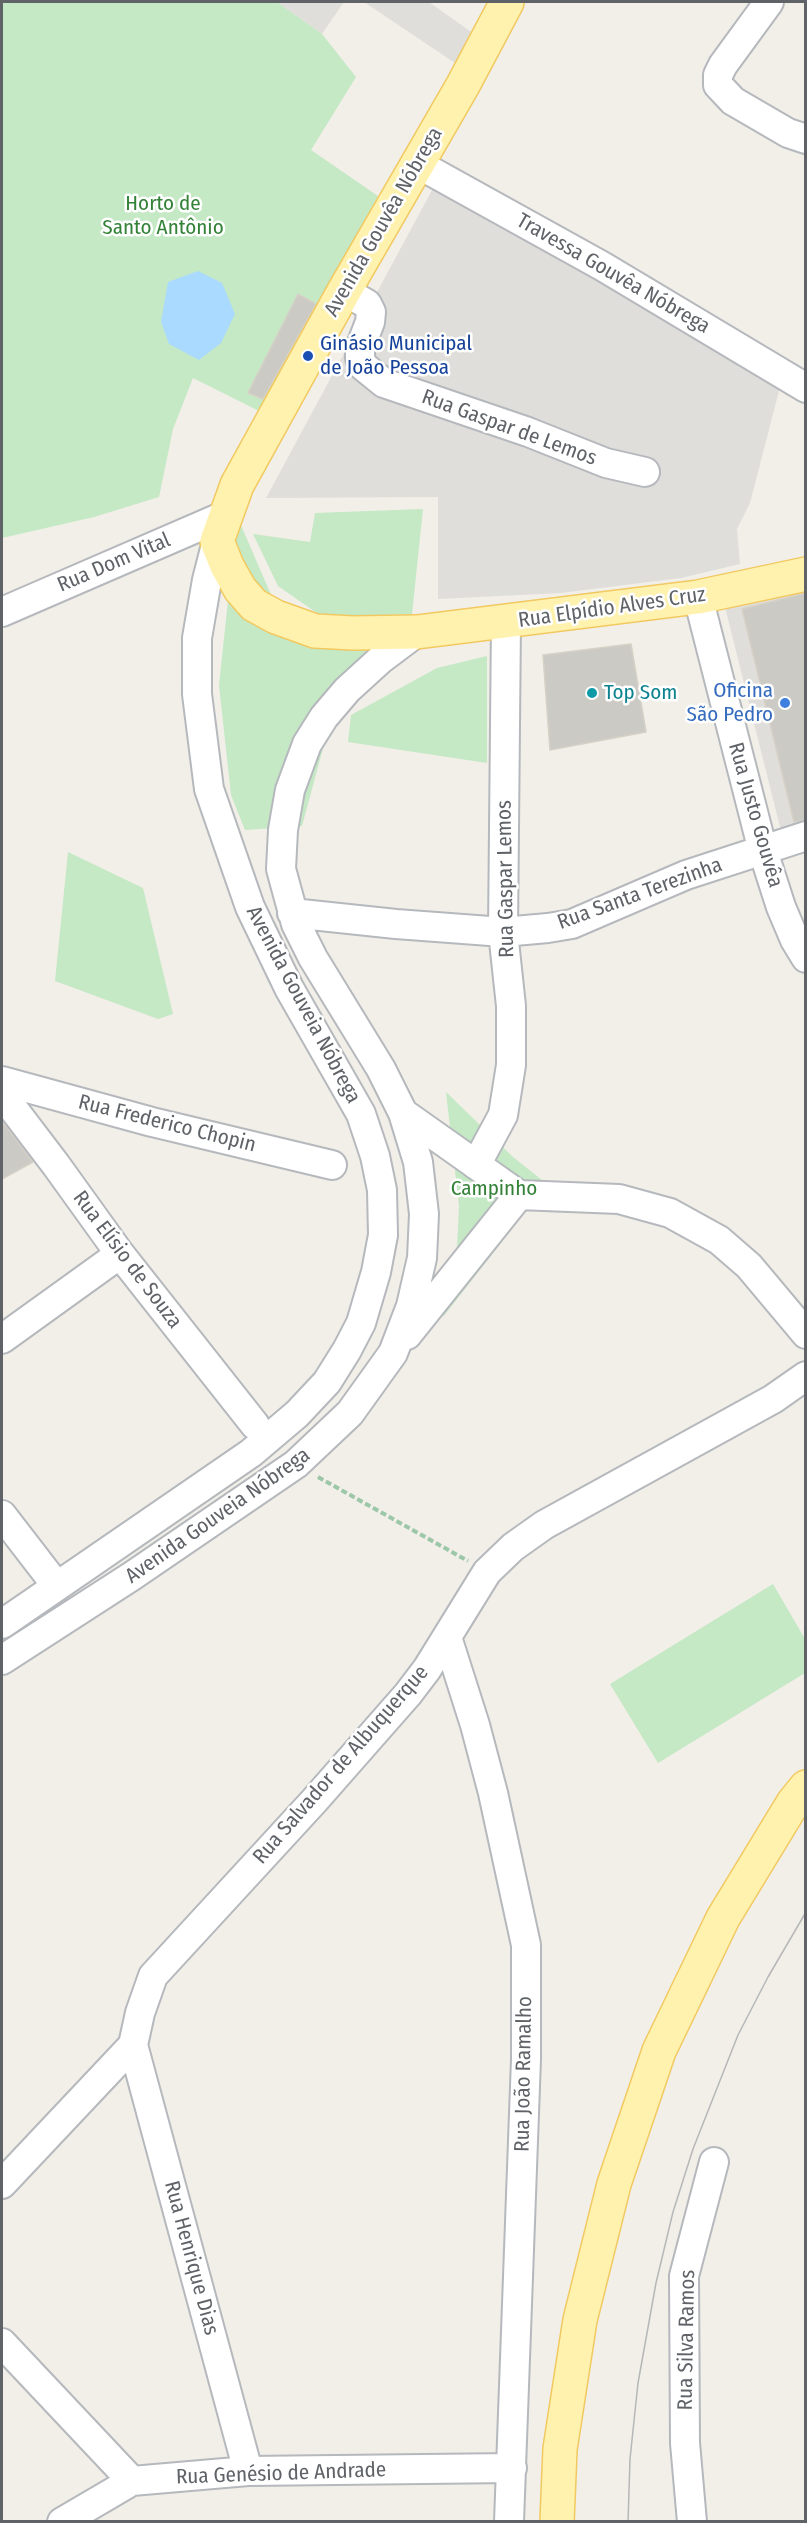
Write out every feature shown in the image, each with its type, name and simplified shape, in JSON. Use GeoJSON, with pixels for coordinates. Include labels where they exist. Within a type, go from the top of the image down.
{"type":"FeatureCollection","features":[{"type":"Feature","properties":{"kind":"main road","name":"Avenida Gouvêa Nóbrega"},"geometry":{"type":"LineString","coordinates":[[222,528],[237,485],[249,461],[507,2]]}},
{"type":"Feature","properties":{"kind":"main road"},"geometry":{"type":"LineString","coordinates":[[222,528],[227,566],[240,589],[254,605],[276,617],[315,631],[417,632]]}},
{"type":"Feature","properties":{"kind":"main road","name":"Rua Elpídio Alves Cruz"},"geometry":{"type":"LineString","coordinates":[[417,632],[698,597],[806,574]]}},
{"type":"Feature","properties":{"kind":"main road"},"geometry":{"type":"LineString","coordinates":[[557,2522],[560,2450],[580,2320],[622,2162],[659,2051],[723,1918],[793,1803],[806,1787]]}},
{"type":"Feature","properties":{"kind":"street"},"geometry":{"type":"LineString","coordinates":[[769,2],[723,65],[718,75],[718,85],[733,101],[788,133],[806,139]]}},
{"type":"Feature","properties":{"kind":"street","name":"Travessa Gouvêa Nóbrega"},"geometry":{"type":"LineString","coordinates":[[418,164],[602,266],[806,388]]}},
{"type":"Feature","properties":{"kind":"street","name":"Rua Gaspar de Lemos"},"geometry":{"type":"LineString","coordinates":[[344,291],[367,304],[371,312],[370,322],[360,348],[360,358],[363,366],[384,383],[528,432],[606,463],[645,472]]}},
{"type":"Feature","properties":{"kind":"street","name":"Rua Dom Vital"},"geometry":{"type":"LineString","coordinates":[[2,612],[222,528]]}},
{"type":"Feature","properties":{"kind":"street","name":"Avenida Gouveia Nóbrega"},"geometry":{"type":"LineString","coordinates":[[2,1624],[251,1453],[297,1414],[320,1390],[347,1350],[361,1323],[376,1272],[382,1235],[382,1190],[375,1156],[361,1114],[289,988],[250,907],[209,789],[197,694],[197,638],[207,580],[222,528]]}},
{"type":"Feature","properties":{"kind":"street","name":"Rua Justo Gouvêa"},"geometry":{"type":"LineString","coordinates":[[698,597],[763,851],[781,907],[806,958]]}},
{"type":"Feature","properties":{"kind":"street","name":"Rua Gaspar Lemos"},"geometry":{"type":"LineString","coordinates":[[476,1165],[503,1115],[511,1065],[512,1006],[503,932],[506,622]]}},
{"type":"Feature","properties":{"kind":"street","name":"Avenida Gouveia Nóbrega"},"geometry":{"type":"LineString","coordinates":[[2,1660],[296,1464],[350,1413],[393,1353],[411,1306],[422,1258],[424,1214],[418,1162],[403,1113],[381,1069],[314,958],[292,913],[281,869],[283,830],[290,790],[307,744],[324,717],[347,690],[381,659],[417,632]]}},
{"type":"Feature","properties":{"kind":"street","name":"Rua Santa Terezinha"},"geometry":{"type":"LineString","coordinates":[[292,913],[503,932],[572,924],[686,875],[806,836]]}},
{"type":"Feature","properties":{"kind":"street","name":"Rua Frederico Chopin"},"geometry":{"type":"LineString","coordinates":[[2,1081],[152,1122],[332,1165]]}},
{"type":"Feature","properties":{"kind":"street","name":"Rua Elísio de Souza"},"geometry":{"type":"LineString","coordinates":[[2,1094],[120,1254],[255,1425]]}},
{"type":"Feature","properties":{"kind":"street"},"geometry":{"type":"LineString","coordinates":[[403,1113],[519,1195],[619,1199],[670,1213],[719,1240],[749,1266],[806,1334]]}},
{"type":"Feature","properties":{"kind":"street"},"geometry":{"type":"LineString","coordinates":[[393,1353],[519,1195]]}},
{"type":"Feature","properties":{"kind":"street"},"geometry":{"type":"LineString","coordinates":[[2,1339],[120,1254]]}},
{"type":"Feature","properties":{"kind":"street","name":"Rua Salvador de Albuquerque"},"geometry":{"type":"LineString","coordinates":[[133,2045],[140,2013],[153,1976],[315,1801],[408,1694],[427,1670],[487,1572],[513,1547],[544,1525],[773,1399],[806,1376]]}},
{"type":"Feature","properties":{"kind":"street"},"geometry":{"type":"LineString","coordinates":[[2,1515],[56,1586]]}},
{"type":"Feature","properties":{"kind":"street","name":"Rua João Ramalho"},"geometry":{"type":"LineString","coordinates":[[447,1637],[494,1793],[525,1945],[526,2059],[509,2522]]}},
{"type":"Feature","properties":{"kind":"street"},"geometry":{"type":"LineString","coordinates":[[2,2184],[133,2045]]}},
{"type":"Feature","properties":{"kind":"street","name":"Rua Henrique Dias"},"geometry":{"type":"LineString","coordinates":[[133,2045],[248,2471]]}},
{"type":"Feature","properties":{"kind":"street","name":"Rua Silva Ramos"},"geometry":{"type":"LineString","coordinates":[[692,2522],[685,2443],[684,2276],[714,2162]]}},
{"type":"Feature","properties":{"kind":"street"},"geometry":{"type":"LineString","coordinates":[[2,2343],[132,2481]]}},
{"type":"Feature","properties":{"kind":"street","name":"Rua Genésio de Andrade"},"geometry":{"type":"LineString","coordinates":[[62,2522],[132,2481],[248,2471],[512,2468]]}},
{"type":"Feature","properties":{"kind":"path"},"geometry":{"type":"LineString","coordinates":[[296,1464],[487,1572]]}},
{"type":"Feature","properties":{"kind":"shaded area"},"geometry":{"type":"Polygon","coordinates":[[[277,2],[344,2],[322,34],[277,2]]]}},
{"type":"Feature","properties":{"kind":"shaded area"},"geometry":{"type":"Polygon","coordinates":[[[364,2],[429,2],[474,34],[455,63],[364,2]]]}},
{"type":"Feature","properties":{"kind":"shaded area"},"geometry":{"type":"Polygon","coordinates":[[[445,166],[787,360],[750,503],[737,529],[740,564],[681,578],[561,593],[438,599],[438,497],[266,498],[445,166]]]}},
{"type":"Feature","properties":{"kind":"shaded area","name":"Oficina São Pedro"},"geometry":{"type":"Polygon","coordinates":[[[805,568],[805,836],[784,843],[722,595],[805,568]]]}},
{"type":"Feature","properties":{"kind":"green space","name":"Horto de Santo Antônio"},"geometry":{"type":"Polygon","coordinates":[[[2,2],[277,2],[322,34],[356,77],[311,150],[378,196],[263,413],[193,378],[173,429],[159,497],[94,517],[2,538],[2,2]]]}},
{"type":"Feature","properties":{"kind":"green space"},"geometry":{"type":"Polygon","coordinates":[[[423,509],[412,614],[324,618],[278,586],[253,534],[310,542],[315,513],[423,509]]]}},
{"type":"Feature","properties":{"kind":"green space"},"geometry":{"type":"Polygon","coordinates":[[[237,516],[275,604],[315,622],[424,631],[357,695],[325,741],[302,826],[245,830],[231,795],[219,685],[237,516]]]}},
{"type":"Feature","properties":{"kind":"green space"},"geometry":{"type":"Polygon","coordinates":[[[487,656],[487,763],[348,742],[351,715],[437,668],[487,656]]]}},
{"type":"Feature","properties":{"kind":"green space"},"geometry":{"type":"Polygon","coordinates":[[[68,852],[143,888],[173,1014],[158,1019],[55,981],[68,852]]]}},
{"type":"Feature","properties":{"kind":"green space","name":"Campinho"},"geometry":{"type":"Polygon","coordinates":[[[446,1092],[513,1157],[547,1184],[443,1317],[457,1248],[459,1206],[446,1092]]]}},
{"type":"Feature","properties":{"kind":"green space"},"geometry":{"type":"Polygon","coordinates":[[[773,1584],[805,1639],[805,1673],[658,1763],[610,1684],[773,1584]]]}},
{"type":"Feature","properties":{"kind":"water"},"geometry":{"type":"Polygon","coordinates":[[[198,271],[222,283],[235,314],[221,343],[199,360],[169,344],[161,322],[168,282],[198,271]]]}},
{"type":"Feature","properties":{"kind":"building"},"geometry":{"type":"Polygon","coordinates":[[[298,294],[316,304],[263,399],[248,393],[298,294]]]}},
{"type":"Feature","properties":{"kind":"building","name":"Oficina São Pedro"},"geometry":{"type":"Polygon","coordinates":[[[806,593],[806,820],[794,822],[742,609],[806,593]]]}},
{"type":"Feature","properties":{"kind":"building","name":"Top Som"},"geometry":{"type":"Polygon","coordinates":[[[631,644],[646,732],[550,750],[543,655],[631,644]]]}},
{"type":"Feature","properties":{"kind":"building"},"geometry":{"type":"Polygon","coordinates":[[[2,1121],[33,1162],[2,1179],[2,1121]]]}},
{"type":"Feature","properties":{"kind":"tram line"},"geometry":{"type":"LineString","coordinates":[[628,2522],[630,2459],[638,2383],[656,2283],[673,2212],[693,2149],[738,2035],[768,1977],[806,1912]]}},
{"type":"Feature","properties":{"kind":"place","name":"Ginásio Municipal de João Pessoa"},"geometry":{"type":"Point","coordinates":[308,356]}},
{"type":"Feature","properties":{"kind":"place","name":"Top Som"},"geometry":{"type":"Point","coordinates":[592,693]}},
{"type":"Feature","properties":{"kind":"place","name":"Oficina São Pedro"},"geometry":{"type":"Point","coordinates":[785,703]}}]}
